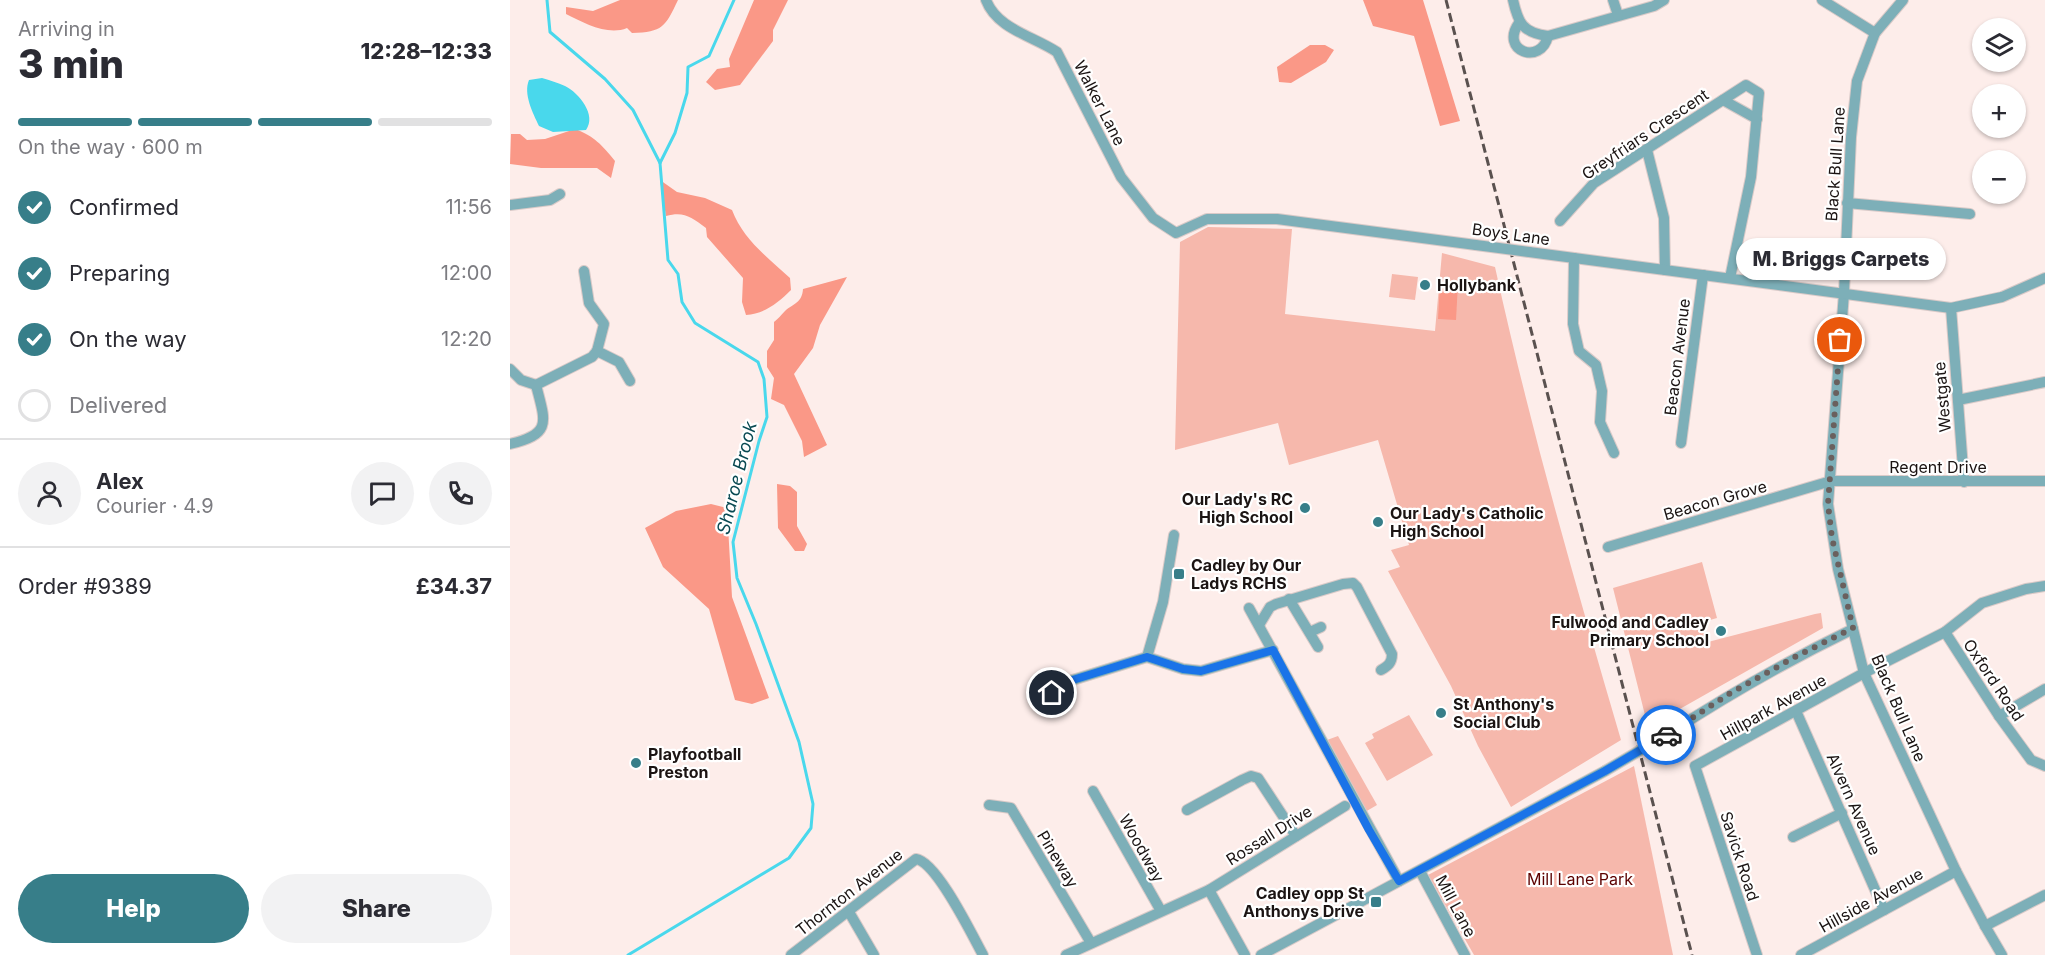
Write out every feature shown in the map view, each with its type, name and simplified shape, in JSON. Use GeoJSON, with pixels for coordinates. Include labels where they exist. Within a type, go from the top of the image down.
{"type":"FeatureCollection","features":[{"type":"Feature","properties":{"kind":"street","name":"Walker Lane"},"geometry":{"type":"LineString","coordinates":[[986,0],[1005,25],[1043,42],[1057,52],[1121,177],[1153,218],[1176,233]]}},
{"type":"Feature","properties":{"kind":"street"},"geometry":{"type":"LineString","coordinates":[[1513,0],[1520,22],[1533,32],[1548,36],[1654,6],[1664,0]]}},
{"type":"Feature","properties":{"kind":"street"},"geometry":{"type":"LineString","coordinates":[[1613,0],[1618,15]]}},
{"type":"Feature","properties":{"kind":"street"},"geometry":{"type":"LineString","coordinates":[[1821,0],[1875,33]]}},
{"type":"Feature","properties":{"kind":"street","name":"Black Bull Lane"},"geometry":{"type":"LineString","coordinates":[[1903,0],[1875,33],[1857,81],[1851,137],[1844,293],[1828,504],[1832,538],[1864,674],[1956,871],[1984,926],[2002,955]]}},
{"type":"Feature","properties":{"kind":"street"},"geometry":{"type":"LineString","coordinates":[[1520,22],[1514,35],[1517,47],[1521,51],[1527,53],[1540,50],[1545,45],[1548,36]]}},
{"type":"Feature","properties":{"kind":"street","name":"Greyfriars Crescent"},"geometry":{"type":"LineString","coordinates":[[1560,221],[1594,183],[1746,85],[1759,93],[1757,119],[1751,177],[1730,278]]}},
{"type":"Feature","properties":{"kind":"street","name":"Greyfriars Crescent"},"geometry":{"type":"LineString","coordinates":[[1723,100],[1757,119]]}},
{"type":"Feature","properties":{"kind":"street"},"geometry":{"type":"LineString","coordinates":[[1647,150],[1664,219],[1665,270]]}},
{"type":"Feature","properties":{"kind":"street"},"geometry":{"type":"LineString","coordinates":[[510,205],[550,200],[560,194]]}},
{"type":"Feature","properties":{"kind":"street"},"geometry":{"type":"LineString","coordinates":[[1847,203],[1970,214]]}},
{"type":"Feature","properties":{"kind":"street","name":"Boys Lane"},"geometry":{"type":"LineString","coordinates":[[1176,233],[1207,219],[1277,219],[1950,308],[2002,297],[2045,278]]}},
{"type":"Feature","properties":{"kind":"street"},"geometry":{"type":"LineString","coordinates":[[1574,258],[1573,324],[1579,351],[1596,365],[1602,391],[1600,422],[1614,453]]}},
{"type":"Feature","properties":{"kind":"street"},"geometry":{"type":"LineString","coordinates":[[510,369],[520,380],[536,385],[592,357],[597,351],[604,324],[588,303],[584,271]]}},
{"type":"Feature","properties":{"kind":"street","name":"Beacon Avenue"},"geometry":{"type":"LineString","coordinates":[[1681,443],[1703,275]]}},
{"type":"Feature","properties":{"kind":"street","name":"Westgate"},"geometry":{"type":"LineString","coordinates":[[1950,308],[1964,482]]}},
{"type":"Feature","properties":{"kind":"street"},"geometry":{"type":"LineString","coordinates":[[597,351],[619,362],[630,381]]}},
{"type":"Feature","properties":{"kind":"street"},"geometry":{"type":"LineString","coordinates":[[1958,400],[2045,381]]}},
{"type":"Feature","properties":{"kind":"street"},"geometry":{"type":"LineString","coordinates":[[510,444],[531,439],[542,428],[544,415],[536,385]]}},
{"type":"Feature","properties":{"kind":"street","name":"Regent Drive"},"geometry":{"type":"LineString","coordinates":[[1831,481],[2045,481]]}},
{"type":"Feature","properties":{"kind":"street","name":"Beacon Grove"},"geometry":{"type":"LineString","coordinates":[[1608,547],[1831,481]]}},
{"type":"Feature","properties":{"kind":"street"},"geometry":{"type":"LineString","coordinates":[[1147,657],[1163,602],[1174,538],[1162,540]]}},
{"type":"Feature","properties":{"kind":"street"},"geometry":{"type":"LineString","coordinates":[[1259,625],[1270,607],[1289,599],[1343,584],[1353,584],[1357,587],[1392,654],[1392,660],[1388,666],[1381,670]]}},
{"type":"Feature","properties":{"kind":"street","name":"Hillpark Avenue"},"geometry":{"type":"LineString","coordinates":[[1695,766],[1945,632],[1982,603],[2026,589],[2045,586]]}},
{"type":"Feature","properties":{"kind":"street"},"geometry":{"type":"LineString","coordinates":[[1289,599],[1317,647]]}},
{"type":"Feature","properties":{"kind":"street"},"geometry":{"type":"LineString","coordinates":[[1249,608],[1399,881]]}},
{"type":"Feature","properties":{"kind":"street"},"geometry":{"type":"LineString","coordinates":[[1310,632],[1321,627]]}},
{"type":"Feature","properties":{"kind":"street"},"geometry":{"type":"LineString","coordinates":[[1262,955],[1605,771],[1668,734],[1729,694],[1853,628]]}},
{"type":"Feature","properties":{"kind":"street","name":"Oxford Road"},"geometry":{"type":"LineString","coordinates":[[1945,632],[1999,716],[2031,760],[2045,766]]}},
{"type":"Feature","properties":{"kind":"street"},"geometry":{"type":"LineString","coordinates":[[1050,686],[1147,657],[1183,669],[1201,671],[1273,650]]}},
{"type":"Feature","properties":{"kind":"street"},"geometry":{"type":"LineString","coordinates":[[1999,716],[2045,689]]}},
{"type":"Feature","properties":{"kind":"street","name":"Alvern Avenue"},"geometry":{"type":"LineString","coordinates":[[1796,711],[1884,910]]}},
{"type":"Feature","properties":{"kind":"street","name":"Savick Road"},"geometry":{"type":"LineString","coordinates":[[1695,766],[1757,955]]}},
{"type":"Feature","properties":{"kind":"street"},"geometry":{"type":"LineString","coordinates":[[1187,810],[1242,780],[1251,776],[1258,777],[1296,836]]}},
{"type":"Feature","properties":{"kind":"street","name":"Woodway"},"geometry":{"type":"LineString","coordinates":[[1099,795],[1161,911]]}},
{"type":"Feature","properties":{"kind":"street","name":"Pineway"},"geometry":{"type":"LineString","coordinates":[[989,805],[1013,804],[1090,943]]}},
{"type":"Feature","properties":{"kind":"street","name":"Rossall Drive"},"geometry":{"type":"LineString","coordinates":[[1066,955],[1209,890],[1345,806]]}},
{"type":"Feature","properties":{"kind":"street"},"geometry":{"type":"LineString","coordinates":[[1792,837],[1842,813]]}},
{"type":"Feature","properties":{"kind":"street","name":"Thornton Avenue"},"geometry":{"type":"LineString","coordinates":[[791,955],[849,912],[909,862],[916,859],[921,860],[942,883],[983,955]]}},
{"type":"Feature","properties":{"kind":"street","name":"Mill Lane"},"geometry":{"type":"LineString","coordinates":[[1420,871],[1463,952]]}},
{"type":"Feature","properties":{"kind":"street","name":"Hillside Avenue"},"geometry":{"type":"LineString","coordinates":[[1801,955],[1956,871]]}},
{"type":"Feature","properties":{"kind":"street"},"geometry":{"type":"LineString","coordinates":[[1209,890],[1245,955]]}},
{"type":"Feature","properties":{"kind":"street"},"geometry":{"type":"LineString","coordinates":[[1984,926],[2045,895]]}},
{"type":"Feature","properties":{"kind":"street"},"geometry":{"type":"LineString","coordinates":[[849,912],[874,955]]}},
{"type":"Feature","properties":{"kind":"street"},"geometry":{"type":"LineString","coordinates":[[1450,955],[1463,952]]}},
{"type":"Feature","properties":{"kind":"green space","name":"Our Lady's Catholic High School"},"geometry":{"type":"Polygon","coordinates":[[[1208,227],[1292,229],[1285,314],[1435,331],[1442,253],[1495,267],[1538,446],[1621,740],[1511,807],[1478,746],[1451,686],[1388,571],[1400,567],[1391,550],[1409,545],[1378,440],[1289,465],[1278,423],[1175,450],[1180,242],[1208,227]]]}},
{"type":"Feature","properties":{"kind":"green space"},"geometry":{"type":"Polygon","coordinates":[[[1392,274],[1418,277],[1415,300],[1389,297],[1392,274]]]}},
{"type":"Feature","properties":{"kind":"green space","name":"Fulwood and Cadley Primary School"},"geometry":{"type":"Polygon","coordinates":[[[1702,562],[1717,618],[1703,622],[1708,642],[1821,613],[1823,628],[1648,727],[1613,588],[1702,562]]]}},
{"type":"Feature","properties":{"kind":"green space"},"geometry":{"type":"Polygon","coordinates":[[[1409,715],[1433,755],[1387,781],[1365,743],[1374,738],[1372,734],[1409,715]]]}},
{"type":"Feature","properties":{"kind":"green space"},"geometry":{"type":"Polygon","coordinates":[[[1338,736],[1377,805],[1365,812],[1327,740],[1338,736]]]}},
{"type":"Feature","properties":{"kind":"green space","name":"Mill Lane Park"},"geometry":{"type":"Polygon","coordinates":[[[1634,766],[1673,955],[1474,955],[1428,875],[1634,766]]]}},
{"type":"Feature","properties":{"kind":"shaded area"},"geometry":{"type":"Polygon","coordinates":[[[620,0],[678,0],[662,26],[642,32],[632,33],[627,28],[604,29],[566,14],[566,7],[593,11],[620,0]]]}},
{"type":"Feature","properties":{"kind":"shaded area"},"geometry":{"type":"Polygon","coordinates":[[[754,0],[788,0],[773,30],[773,41],[740,85],[715,90],[706,82],[717,69],[730,67],[729,59],[754,0]]]}},
{"type":"Feature","properties":{"kind":"shaded area"},"geometry":{"type":"Polygon","coordinates":[[[1363,0],[1423,0],[1460,121],[1440,126],[1414,36],[1373,26],[1363,0]]]}},
{"type":"Feature","properties":{"kind":"shaded area"},"geometry":{"type":"Polygon","coordinates":[[[1310,45],[1325,45],[1334,50],[1326,62],[1291,83],[1279,82],[1277,67],[1310,45]]]}},
{"type":"Feature","properties":{"kind":"shaded area"},"geometry":{"type":"Polygon","coordinates":[[[575,129],[597,142],[615,161],[611,178],[597,168],[541,168],[510,164],[511,134],[520,134],[527,140],[545,139],[575,129]]]}},
{"type":"Feature","properties":{"kind":"shaded area"},"geometry":{"type":"Polygon","coordinates":[[[660,180],[677,192],[705,198],[732,210],[749,239],[790,278],[791,290],[770,307],[746,315],[742,302],[743,278],[707,237],[706,228],[687,216],[678,214],[666,216],[660,180]]]}},
{"type":"Feature","properties":{"kind":"shaded area"},"geometry":{"type":"Polygon","coordinates":[[[847,277],[820,325],[813,348],[794,374],[827,445],[804,457],[802,441],[784,405],[771,399],[774,378],[767,367],[767,351],[774,340],[774,322],[799,300],[803,289],[847,277]]]}},
{"type":"Feature","properties":{"kind":"shaded area"},"geometry":{"type":"Polygon","coordinates":[[[1440,282],[1458,283],[1456,320],[1438,319],[1440,282]]]}},
{"type":"Feature","properties":{"kind":"shaded area"},"geometry":{"type":"Polygon","coordinates":[[[777,484],[790,486],[797,492],[797,526],[807,544],[804,551],[795,551],[778,528],[777,484]]]}},
{"type":"Feature","properties":{"kind":"shaded area"},"geometry":{"type":"Polygon","coordinates":[[[711,504],[727,508],[732,597],[769,698],[752,704],[735,700],[709,609],[663,567],[645,528],[676,511],[711,504]]]}},
{"type":"Feature","properties":{"kind":"water"},"geometry":{"type":"Polygon","coordinates":[[[542,78],[565,86],[581,99],[588,111],[589,124],[586,130],[553,132],[539,126],[530,103],[527,85],[529,80],[542,78]]]}},
{"type":"Feature","properties":{"kind":"waterway"},"geometry":{"type":"LineString","coordinates":[[547,0],[550,32],[605,79],[633,110],[660,163]]}},
{"type":"Feature","properties":{"kind":"waterway","name":"Sharoe Brook"},"geometry":{"type":"LineString","coordinates":[[628,955],[789,858],[811,828],[813,804],[799,742],[737,578],[733,542],[767,417],[764,379],[758,362],[695,323],[682,302],[678,274],[668,260],[660,163],[675,133],[687,93],[688,67],[709,56],[734,0]]}},
{"type":"Feature","properties":{"kind":"railway"},"geometry":{"type":"LineString","coordinates":[[1446,0],[1692,955]]}},
{"type":"Feature","properties":{"kind":"way so far"},"geometry":{"type":"LineString","coordinates":[[1666,735],[1729,694],[1853,628],[1838,569],[1828,504],[1840,340]]}},
{"type":"Feature","properties":{"kind":"place","name":"Hollybank"},"geometry":{"type":"Point","coordinates":[1425,285]}},
{"type":"Feature","properties":{"kind":"place","name":"M. Briggs Carpets"},"geometry":{"type":"Point","coordinates":[1840,340]}},
{"type":"Feature","properties":{"kind":"place","name":"Our Lady's RC High School"},"geometry":{"type":"Point","coordinates":[1305,508]}},
{"type":"Feature","properties":{"kind":"place","name":"Our Lady's Catholic High School"},"geometry":{"type":"Point","coordinates":[1378,522]}},
{"type":"Feature","properties":{"kind":"place","name":"Cadley by Our Ladys RCHS"},"geometry":{"type":"Point","coordinates":[1179,574]}},
{"type":"Feature","properties":{"kind":"place","name":"Fulwood and Cadley Primary School"},"geometry":{"type":"Point","coordinates":[1721,631]}},
{"type":"Feature","properties":{"kind":"place","name":"St Anthony's Social Club"},"geometry":{"type":"Point","coordinates":[1441,713]}},
{"type":"Feature","properties":{"kind":"place","name":"Playfootball Preston"},"geometry":{"type":"Point","coordinates":[636,763]}},
{"type":"Feature","properties":{"kind":"place","name":"Cadley opp St Anthonys Drive"},"geometry":{"type":"Point","coordinates":[1376,902]}},
{"type":"Feature","properties":{"kind":"route"},"geometry":{"type":"LineString","coordinates":[[1052,693],[1050,687],[1147,657],[1183,669],[1201,671],[1273,650],[1369,830],[1399,881],[1605,771],[1666,735]]}}]}
